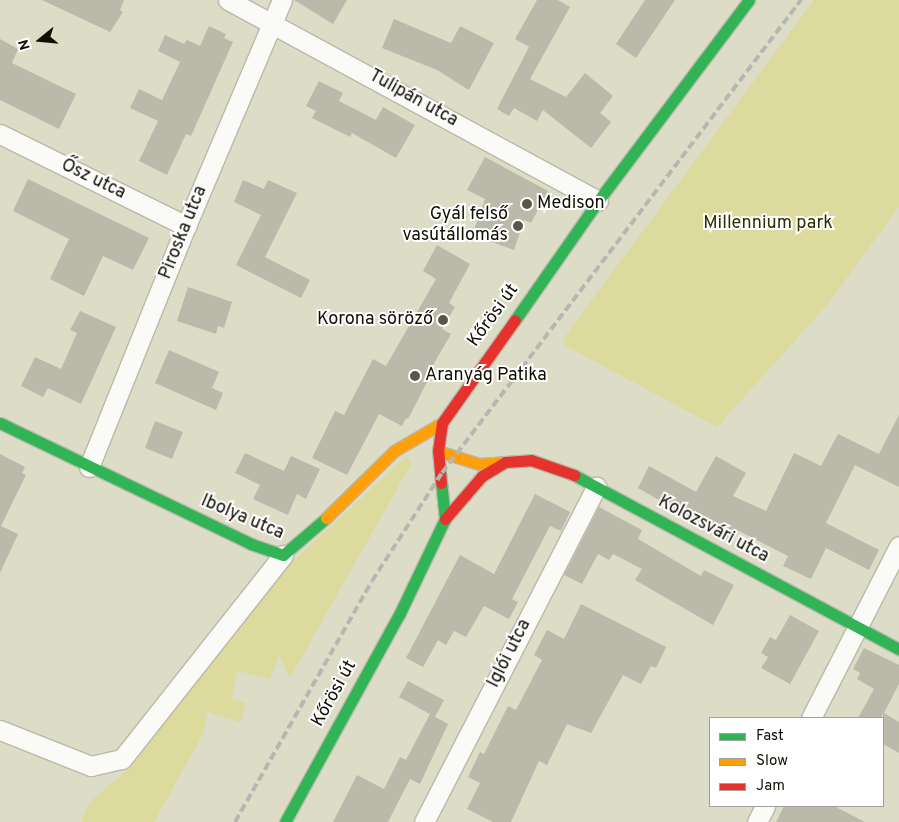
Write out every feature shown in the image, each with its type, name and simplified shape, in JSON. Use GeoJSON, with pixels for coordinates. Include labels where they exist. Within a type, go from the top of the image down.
{"type":"FeatureCollection","features":[{"type":"Feature","properties":{"kind":"street","name":"Tulipán utca"},"geometry":{"type":"LineString","coordinates":[[228,0],[272,22],[598,201]]}},
{"type":"Feature","properties":{"kind":"street","name":"Piroska utca"},"geometry":{"type":"LineString","coordinates":[[89,467],[186,226],[282,0]]}},
{"type":"Feature","properties":{"kind":"street","name":"Kőrösi út"},"geometry":{"type":"LineString","coordinates":[[285,822],[399,615],[445,519],[438,451],[442,423],[598,201],[749,0]]}},
{"type":"Feature","properties":{"kind":"street","name":"Ősz utca"},"geometry":{"type":"LineString","coordinates":[[0,134],[186,226]]}},
{"type":"Feature","properties":{"kind":"street","name":"Ibolya utca"},"geometry":{"type":"LineString","coordinates":[[0,422],[89,467],[251,544],[284,555],[304,540],[394,451],[442,423]]}},
{"type":"Feature","properties":{"kind":"street","name":"Kolozsvári utca"},"geometry":{"type":"LineString","coordinates":[[438,451],[479,464],[531,460],[560,468],[899,649]]}},
{"type":"Feature","properties":{"kind":"street","name":"Kolozsvári utca"},"geometry":{"type":"LineString","coordinates":[[445,519],[482,476],[505,462]]}},
{"type":"Feature","properties":{"kind":"street","name":"Iglói utca"},"geometry":{"type":"LineString","coordinates":[[424,822],[596,487]]}},
{"type":"Feature","properties":{"kind":"street"},"geometry":{"type":"LineString","coordinates":[[812,717],[899,546]]}},
{"type":"Feature","properties":{"kind":"street"},"geometry":{"type":"LineString","coordinates":[[0,730],[91,766],[122,759],[284,555]]}},
{"type":"Feature","properties":{"kind":"street"},"geometry":{"type":"LineString","coordinates":[[757,822],[765,807]]}},
{"type":"Feature","properties":{"kind":"green space","name":"Millennium park"},"geometry":{"type":"Polygon","coordinates":[[[814,0],[899,0],[899,207],[826,306],[717,427],[566,346],[563,339],[814,0]]]}},
{"type":"Feature","properties":{"kind":"green space"},"geometry":{"type":"Polygon","coordinates":[[[407,456],[411,464],[290,678],[279,655],[270,679],[237,671],[231,699],[246,703],[240,722],[207,712],[204,732],[154,822],[81,822],[89,803],[134,764],[167,712],[279,574],[407,456]]]}},
{"type":"Feature","properties":{"kind":"building"},"geometry":{"type":"Polygon","coordinates":[[[42,0],[124,0],[120,10],[123,12],[110,32],[42,0]]]}},
{"type":"Feature","properties":{"kind":"building"},"geometry":{"type":"Polygon","coordinates":[[[294,0],[347,0],[333,24],[294,0]]]}},
{"type":"Feature","properties":{"kind":"building"},"geometry":{"type":"Polygon","coordinates":[[[537,0],[558,0],[570,7],[530,79],[566,97],[585,73],[613,96],[600,113],[611,122],[591,148],[543,110],[537,121],[514,108],[509,116],[497,109],[529,47],[515,39],[537,0]]]}},
{"type":"Feature","properties":{"kind":"building"},"geometry":{"type":"Polygon","coordinates":[[[645,0],[675,0],[636,58],[616,44],[645,0]]]}},
{"type":"Feature","properties":{"kind":"building"},"geometry":{"type":"Polygon","coordinates":[[[394,19],[451,43],[460,26],[494,43],[469,90],[437,70],[382,48],[394,19]]]}},
{"type":"Feature","properties":{"kind":"building"},"geometry":{"type":"Polygon","coordinates":[[[209,26],[226,34],[224,38],[233,42],[191,136],[186,134],[167,175],[139,161],[158,121],[130,108],[139,89],[162,100],[180,62],[158,51],[165,35],[184,44],[187,40],[200,46],[209,26]]]}},
{"type":"Feature","properties":{"kind":"building"},"geometry":{"type":"Polygon","coordinates":[[[0,39],[18,49],[12,63],[76,94],[59,129],[0,100],[0,39]]]}},
{"type":"Feature","properties":{"kind":"building"},"geometry":{"type":"Polygon","coordinates":[[[319,81],[343,93],[339,101],[376,120],[383,107],[415,125],[396,158],[352,133],[350,137],[312,118],[316,111],[306,106],[319,81]]]}},
{"type":"Feature","properties":{"kind":"building"},"geometry":{"type":"Polygon","coordinates":[[[485,157],[548,191],[531,223],[524,220],[514,250],[472,235],[485,199],[467,190],[485,157]]]}},
{"type":"Feature","properties":{"kind":"building"},"geometry":{"type":"Polygon","coordinates":[[[28,179],[149,238],[133,270],[103,256],[84,296],[50,279],[69,239],[13,211],[28,179]]]}},
{"type":"Feature","properties":{"kind":"building"},"geometry":{"type":"Polygon","coordinates":[[[243,180],[264,189],[268,180],[297,193],[265,257],[310,280],[301,298],[236,265],[261,215],[234,202],[243,180]]]}},
{"type":"Feature","properties":{"kind":"building"},"geometry":{"type":"Polygon","coordinates":[[[437,245],[470,264],[449,303],[455,307],[442,329],[451,334],[426,377],[429,378],[408,419],[406,418],[402,426],[379,414],[347,475],[312,458],[335,411],[344,415],[373,359],[386,366],[436,279],[423,271],[437,245]]]}},
{"type":"Feature","properties":{"kind":"building"},"geometry":{"type":"Polygon","coordinates":[[[188,287],[232,302],[224,328],[218,326],[216,334],[177,321],[188,287]]]}},
{"type":"Feature","properties":{"kind":"building"},"geometry":{"type":"Polygon","coordinates":[[[80,311],[116,327],[81,404],[48,388],[43,397],[21,386],[35,357],[61,369],[77,333],[70,330],[80,311]]]}},
{"type":"Feature","properties":{"kind":"building"},"geometry":{"type":"Polygon","coordinates":[[[169,350],[219,372],[212,388],[223,393],[216,410],[155,383],[169,350]]]}},
{"type":"Feature","properties":{"kind":"building"},"geometry":{"type":"Polygon","coordinates":[[[899,415],[899,487],[855,465],[826,523],[879,550],[869,570],[826,548],[811,579],[783,566],[788,556],[737,530],[731,541],[638,488],[649,466],[696,492],[716,456],[746,473],[733,496],[766,511],[794,453],[821,466],[838,434],[879,454],[899,415]]]}},
{"type":"Feature","properties":{"kind":"building"},"geometry":{"type":"Polygon","coordinates":[[[155,421],[183,432],[172,459],[145,448],[155,421]]]}},
{"type":"Feature","properties":{"kind":"building"},"geometry":{"type":"Polygon","coordinates":[[[245,453],[284,471],[291,456],[320,469],[306,499],[297,494],[288,515],[253,499],[260,485],[235,473],[245,453]]]}},
{"type":"Feature","properties":{"kind":"building"},"geometry":{"type":"Polygon","coordinates":[[[0,454],[25,467],[22,473],[26,475],[1,526],[18,534],[0,573],[0,454]]]}},
{"type":"Feature","properties":{"kind":"building"},"geometry":{"type":"Polygon","coordinates":[[[535,494],[570,512],[561,531],[550,526],[512,599],[518,602],[509,619],[484,606],[466,637],[454,631],[446,645],[438,640],[423,667],[406,658],[460,555],[494,574],[535,494]]]}},
{"type":"Feature","properties":{"kind":"building"},"geometry":{"type":"Polygon","coordinates":[[[599,507],[642,530],[638,539],[701,576],[704,570],[734,585],[713,625],[635,580],[642,569],[613,554],[609,560],[598,554],[582,584],[564,575],[599,507]]]}},
{"type":"Feature","properties":{"kind":"building"},"geometry":{"type":"Polygon","coordinates":[[[581,604],[666,647],[656,668],[651,666],[641,684],[623,675],[591,733],[567,724],[547,765],[539,761],[511,822],[493,822],[467,809],[480,783],[468,777],[480,752],[484,754],[508,706],[516,710],[542,660],[534,655],[547,630],[564,639],[581,604]]]}},
{"type":"Feature","properties":{"kind":"building"},"geometry":{"type":"Polygon","coordinates":[[[790,615],[819,631],[790,684],[761,668],[768,657],[761,653],[770,637],[776,640],[790,615]]]}},
{"type":"Feature","properties":{"kind":"building"},"geometry":{"type":"Polygon","coordinates":[[[864,648],[899,665],[899,684],[884,713],[899,722],[899,753],[884,745],[883,714],[882,717],[859,717],[874,689],[857,679],[860,673],[853,669],[864,648]]]}},
{"type":"Feature","properties":{"kind":"building"},"geometry":{"type":"Polygon","coordinates":[[[408,681],[444,700],[435,717],[399,697],[408,681]]]}},
{"type":"Feature","properties":{"kind":"building"},"geometry":{"type":"Polygon","coordinates":[[[430,714],[448,724],[420,784],[410,779],[388,822],[333,822],[357,775],[384,789],[400,757],[406,760],[430,714]]]}},
{"type":"Feature","properties":{"kind":"building"},"geometry":{"type":"Polygon","coordinates":[[[784,807],[836,807],[865,822],[776,822],[784,807]]]}},
{"type":"Feature","properties":{"kind":"railway"},"geometry":{"type":"LineString","coordinates":[[235,822],[372,581],[442,473],[801,0]]}},
{"type":"Feature","properties":{"kind":"traffic: fast"},"geometry":{"type":"LineString","coordinates":[[515,320],[598,201],[749,0]]}},
{"type":"Feature","properties":{"kind":"traffic: fast"},"geometry":{"type":"LineString","coordinates":[[0,423],[251,544],[283,555],[326,518]]}},
{"type":"Feature","properties":{"kind":"traffic: fast"},"geometry":{"type":"LineString","coordinates":[[574,475],[899,649]]}},
{"type":"Feature","properties":{"kind":"traffic: fast"},"geometry":{"type":"LineString","coordinates":[[285,822],[399,615],[445,519],[441,483]]}},
{"type":"Feature","properties":{"kind":"traffic: slow"},"geometry":{"type":"LineString","coordinates":[[326,518],[394,451],[442,423]]}},
{"type":"Feature","properties":{"kind":"traffic: slow"},"geometry":{"type":"LineString","coordinates":[[438,451],[479,464],[505,462]]}},
{"type":"Feature","properties":{"kind":"traffic: jam"},"geometry":{"type":"LineString","coordinates":[[441,483],[438,451],[442,423],[515,320]]}},
{"type":"Feature","properties":{"kind":"traffic: jam"},"geometry":{"type":"LineString","coordinates":[[445,519],[482,476],[505,462],[531,460],[574,475]]}},
{"type":"Feature","properties":{"kind":"place","name":"Medison"},"geometry":{"type":"Point","coordinates":[527,204]}},
{"type":"Feature","properties":{"kind":"place","name":"Gyál felső vasútállomás"},"geometry":{"type":"Point","coordinates":[518,226]}},
{"type":"Feature","properties":{"kind":"place","name":"Korona söröző"},"geometry":{"type":"Point","coordinates":[443,320]}},
{"type":"Feature","properties":{"kind":"place","name":"Aranyág Patika"},"geometry":{"type":"Point","coordinates":[415,376]}}]}
